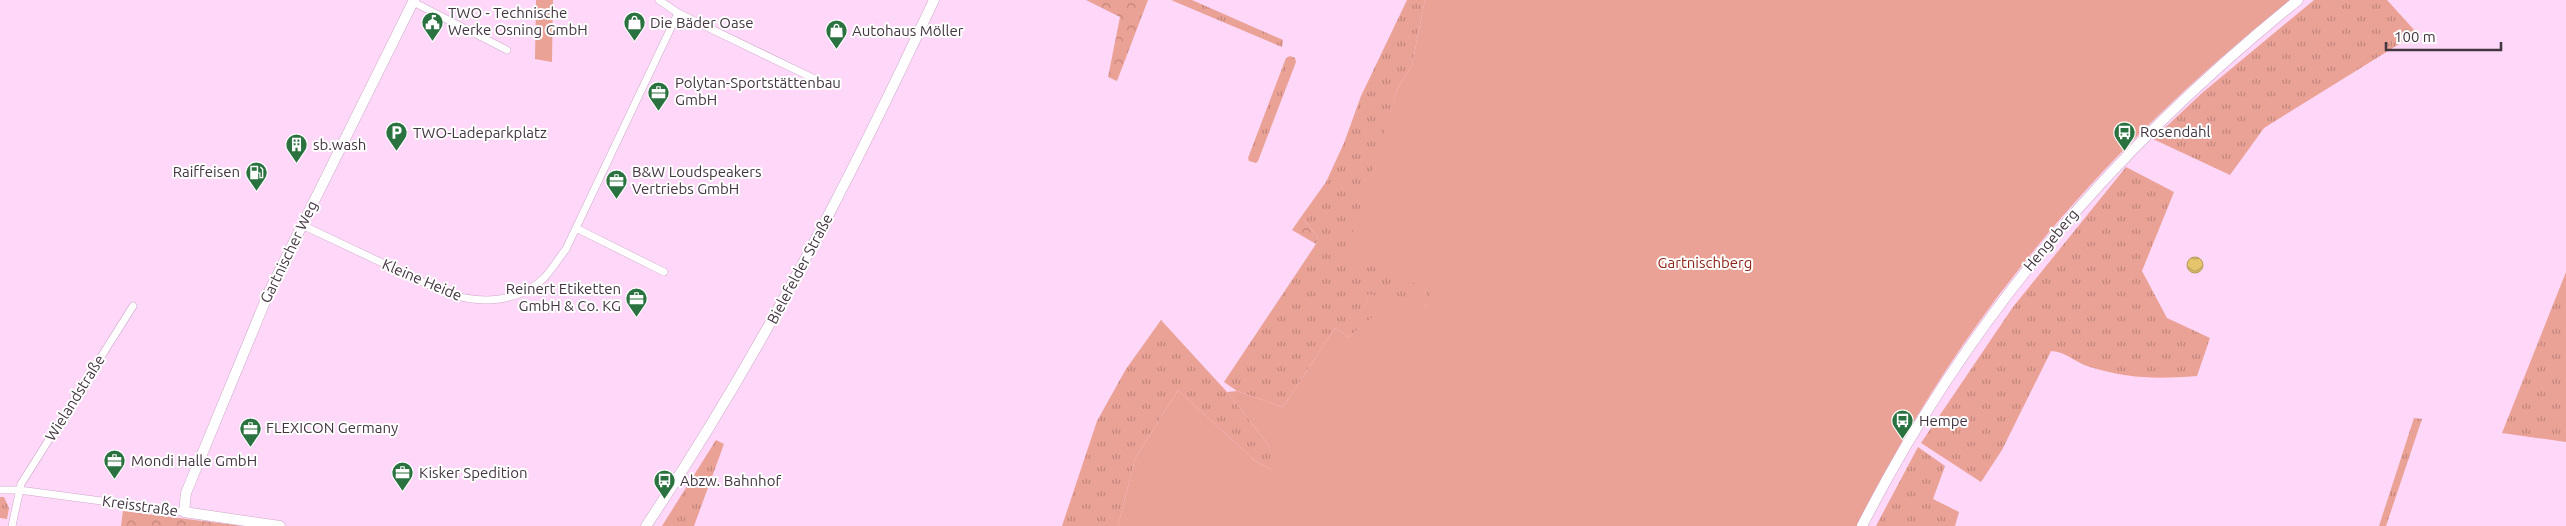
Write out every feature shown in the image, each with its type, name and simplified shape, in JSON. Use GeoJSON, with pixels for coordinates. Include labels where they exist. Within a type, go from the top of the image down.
{"type":"FeatureCollection","features":[{"type":"Feature","properties":{"kind":"street"},"geometry":{"type":"LineString","coordinates":[[659,0],[678,13],[823,82]]}},
{"type":"Feature","properties":{"kind":"street","name":"Bielefelder Straße"},"geometry":{"type":"LineString","coordinates":[[646,526],[712,425],[794,282],[867,142],[934,0]]}},
{"type":"Feature","properties":{"kind":"street","name":"Hengeberg"},"geometry":{"type":"LineString","coordinates":[[1862,526],[1905,448],[1945,382],[2003,298],[2046,246],[2096,187],[2163,117],[2217,67],[2298,0]]}},
{"type":"Feature","properties":{"kind":"street"},"geometry":{"type":"LineString","coordinates":[[413,1],[507,50]]}},
{"type":"Feature","properties":{"kind":"street","name":"Gartnischer Weg"},"geometry":{"type":"LineString","coordinates":[[184,512],[186,493],[222,400],[269,292],[413,1]]}},
{"type":"Feature","properties":{"kind":"street","name":"Kleine Heide"},"geometry":{"type":"LineString","coordinates":[[302,225],[446,293],[465,299],[484,301],[503,299],[521,292],[542,280],[566,248],[678,13]]}},
{"type":"Feature","properties":{"kind":"street"},"geometry":{"type":"LineString","coordinates":[[576,228],[664,272]]}},
{"type":"Feature","properties":{"kind":"street","name":"Wielandstraße"},"geometry":{"type":"LineString","coordinates":[[19,490],[133,306]]}},
{"type":"Feature","properties":{"kind":"street","name":"Kreisstraße"},"geometry":{"type":"LineString","coordinates":[[0,490],[19,490],[280,526]]}},
{"type":"Feature","properties":{"kind":"street"},"geometry":{"type":"LineString","coordinates":[[12,526],[19,490]]}},
{"type":"Feature","properties":{"kind":"green space"},"geometry":{"type":"Polygon","coordinates":[[[536,0],[553,0],[552,62],[535,59],[536,0]]]}},
{"type":"Feature","properties":{"kind":"green space"},"geometry":{"type":"Polygon","coordinates":[[[1086,0],[1148,0],[1117,81],[1108,77],[1120,17],[1086,0]]]}},
{"type":"Feature","properties":{"kind":"green space"},"geometry":{"type":"Polygon","coordinates":[[[1171,0],[1192,0],[1283,40],[1282,47],[1171,0]]]}},
{"type":"Feature","properties":{"kind":"green space"},"geometry":{"type":"Polygon","coordinates":[[[1407,0],[1425,0],[1412,65],[1397,90],[1389,117],[1525,62],[1427,306],[1366,299],[1374,316],[1349,337],[1335,328],[1283,407],[1237,391],[1224,382],[1316,244],[1318,237],[1301,217],[1326,182],[1344,143],[1361,96],[1407,0]]]}},
{"type":"Feature","properties":{"kind":"green space","name":"Gartnischberg"},"geometry":{"type":"Polygon","coordinates":[[[1425,0],[2291,0],[2179,96],[2075,202],[2027,259],[1982,318],[1940,379],[1890,463],[1858,526],[1118,526],[1135,459],[1178,390],[1254,460],[1270,469],[1273,465],[1268,444],[1227,392],[1237,391],[1283,407],[1335,328],[1349,337],[1373,316],[1366,299],[1368,294],[1427,306],[1431,290],[1345,256],[1397,90],[1412,65],[1425,0]]]}},
{"type":"Feature","properties":{"kind":"green space"},"geometry":{"type":"Polygon","coordinates":[[[2314,0],[2387,0],[2417,33],[2264,128],[2230,175],[2153,139],[2202,93],[2314,0]]]}},
{"type":"Feature","properties":{"kind":"green space"},"geometry":{"type":"Polygon","coordinates":[[[1290,56],[1295,58],[1296,62],[1258,161],[1256,163],[1249,161],[1248,158],[1286,58],[1290,56]]]}},
{"type":"Feature","properties":{"kind":"green space"},"geometry":{"type":"Polygon","coordinates":[[[2126,167],[2174,192],[2142,271],[2167,318],[2210,338],[2197,376],[2156,378],[2118,374],[2090,367],[2062,353],[2051,351],[2002,450],[1981,482],[1921,443],[2013,307],[2126,167]]]}},
{"type":"Feature","properties":{"kind":"green space"},"geometry":{"type":"Polygon","coordinates":[[[1301,217],[1318,237],[1316,244],[1292,230],[1301,217]]]}},
{"type":"Feature","properties":{"kind":"green space"},"geometry":{"type":"Polygon","coordinates":[[[2566,272],[2566,442],[2502,433],[2566,272]]]}},
{"type":"Feature","properties":{"kind":"green space"},"geometry":{"type":"Polygon","coordinates":[[[1161,320],[1227,392],[1268,444],[1274,465],[1270,469],[1254,460],[1178,390],[1135,459],[1118,526],[1062,526],[1097,421],[1126,369],[1161,320]]]}},
{"type":"Feature","properties":{"kind":"green space"},"geometry":{"type":"Polygon","coordinates":[[[2414,418],[2422,419],[2386,526],[2379,526],[2414,418]]]}},
{"type":"Feature","properties":{"kind":"green space"},"geometry":{"type":"Polygon","coordinates":[[[716,440],[724,444],[694,526],[662,526],[716,440]]]}},
{"type":"Feature","properties":{"kind":"green space"},"geometry":{"type":"Polygon","coordinates":[[[1918,447],[1945,466],[1933,499],[1959,512],[1955,526],[1876,526],[1918,447]]]}},
{"type":"Feature","properties":{"kind":"green space"},"geometry":{"type":"Polygon","coordinates":[[[0,497],[4,497],[9,508],[7,519],[0,518],[0,497]]]}},
{"type":"Feature","properties":{"kind":"green space"},"geometry":{"type":"Polygon","coordinates":[[[123,511],[243,526],[121,526],[123,511]]]}},
{"type":"Feature","properties":{"kind":"water"},"geometry":{"type":"Polygon","coordinates":[[[2195,257],[2203,265],[2195,273],[2187,265],[2195,257]]]}},
{"type":"Feature","properties":{"kind":"place","name":"TWO - Technische Werke Osning GmbH"},"geometry":{"type":"Point","coordinates":[432,41]}},
{"type":"Feature","properties":{"kind":"place","name":"Die Bäder Oase"},"geometry":{"type":"Point","coordinates":[634,42]}},
{"type":"Feature","properties":{"kind":"place","name":"Autohaus Möller"},"geometry":{"type":"Point","coordinates":[836,50]}},
{"type":"Feature","properties":{"kind":"place","name":"Polytan-Sportstättenbau GmbH"},"geometry":{"type":"Point","coordinates":[659,111]}},
{"type":"Feature","properties":{"kind":"place","name":"Rosendahl"},"geometry":{"type":"Point","coordinates":[2124,151]}},
{"type":"Feature","properties":{"kind":"place","name":"TWO-Ladeparkplatz"},"geometry":{"type":"Point","coordinates":[397,152]}},
{"type":"Feature","properties":{"kind":"place","name":"sb.wash"},"geometry":{"type":"Point","coordinates":[297,164]}},
{"type":"Feature","properties":{"kind":"place","name":"Raiffeisen"},"geometry":{"type":"Point","coordinates":[256,191]}},
{"type":"Feature","properties":{"kind":"place","name":"B&W Loudspeakers Vertriebs GmbH"},"geometry":{"type":"Point","coordinates":[616,200]}},
{"type":"Feature","properties":{"kind":"place","name":"Reinert Etiketten GmbH & Co. KG"},"geometry":{"type":"Point","coordinates":[637,317]}},
{"type":"Feature","properties":{"kind":"place","name":"Hempe"},"geometry":{"type":"Point","coordinates":[1903,440]}},
{"type":"Feature","properties":{"kind":"place","name":"FLEXICON Germany"},"geometry":{"type":"Point","coordinates":[250,447]}},
{"type":"Feature","properties":{"kind":"place","name":"Mondi Halle GmbH"},"geometry":{"type":"Point","coordinates":[115,480]}},
{"type":"Feature","properties":{"kind":"place","name":"Kisker Spedition"},"geometry":{"type":"Point","coordinates":[403,492]}},
{"type":"Feature","properties":{"kind":"place","name":"Abzw. Bahnhof"},"geometry":{"type":"Point","coordinates":[664,500]}}]}
